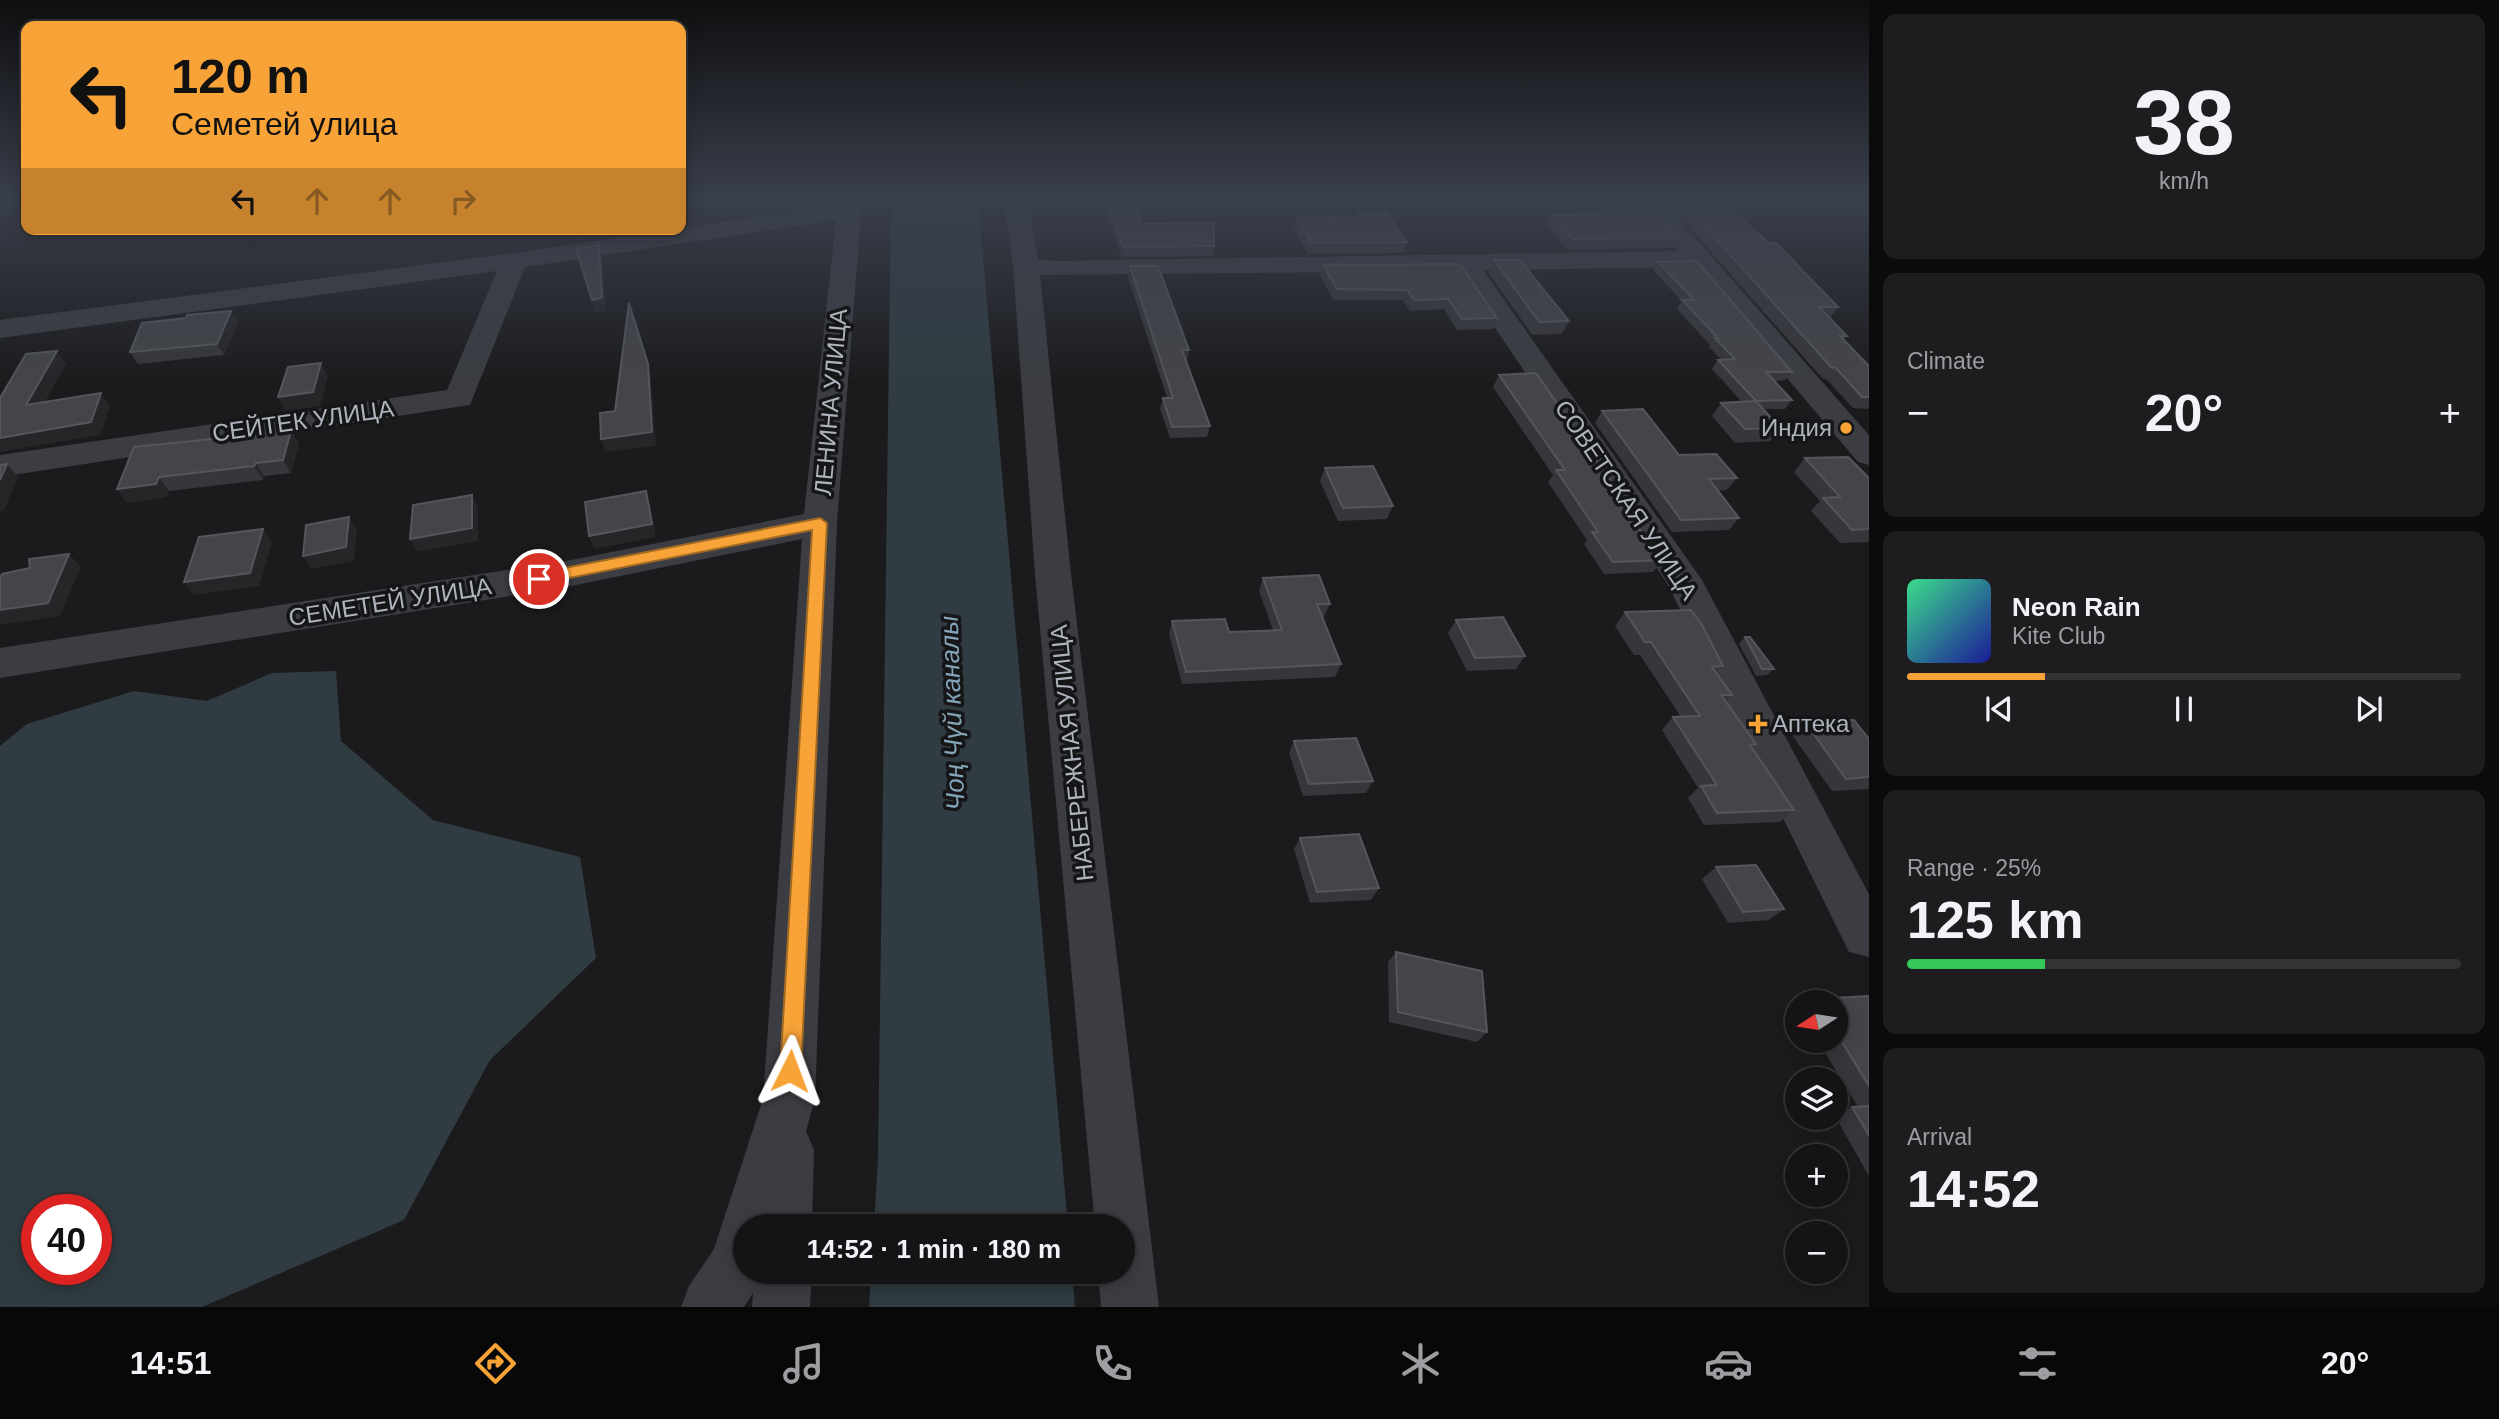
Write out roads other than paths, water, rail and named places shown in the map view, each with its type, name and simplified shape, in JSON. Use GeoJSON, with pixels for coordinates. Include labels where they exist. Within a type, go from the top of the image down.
{"type":"FeatureCollection","features":[{"type":"Feature","properties":{"kind":"street"},"geometry":{"type":"LineString","coordinates":[[0,329],[514,261]]}},
{"type":"Feature","properties":{"kind":"street","name":"СЕЙТЕК УЛИЦА"},"geometry":{"type":"LineString","coordinates":[[0,466],[459,398],[514,261]]}},
{"type":"Feature","properties":{"kind":"street","name":"ЛЕНИНА УЛИЦА"},"geometry":{"type":"LineString","coordinates":[[753,1214],[789,1099],[820,523],[845,261]]}},
{"type":"Feature","properties":{"kind":"street","name":"НАБЕРЕЖНАЯ УЛИЦА"},"geometry":{"type":"LineString","coordinates":[[1025,261],[1053,574],[1124,1225],[1130,1307]]}},
{"type":"Feature","properties":{"kind":"street"},"geometry":{"type":"LineString","coordinates":[[1026,266],[1057,269],[1543,261]]}},
{"type":"Feature","properties":{"kind":"street"},"geometry":{"type":"LineString","coordinates":[[1702,261],[1869,455]]}},
{"type":"Feature","properties":{"kind":"street","name":"СОВЕТСКАЯ УЛИЦА"},"geometry":{"type":"LineString","coordinates":[[1464,262],[1684,580],[1866,936]]}},
{"type":"Feature","properties":{"kind":"street","name":"СЕМЕТЕЙ УЛИЦА"},"geometry":{"type":"LineString","coordinates":[[0,663],[566,575],[820,523]]}},
{"type":"Feature","properties":{"kind":"street"},"geometry":{"type":"LineString","coordinates":[[785,1214],[789,1099]]}},
{"type":"Feature","properties":{"kind":"street"},"geometry":{"type":"LineString","coordinates":[[710,1307],[733,1271]]}},
{"type":"Feature","properties":{"kind":"street"},"geometry":{"type":"LineString","coordinates":[[782,1307],[783,1284]]}},
{"type":"Feature","properties":{"kind":"water","name":"Чоң Чүй каналы"},"geometry":{"type":"Polygon","coordinates":[[[890,261],[983,261],[1067,1214],[875,1214],[878,1157],[890,261]]]}},
{"type":"Feature","properties":{"kind":"water"},"geometry":{"type":"Polygon","coordinates":[[[336,671],[341,741],[433,820],[580,857],[596,958],[490,1060],[404,1220],[202,1307],[0,1307],[0,746],[27,724],[134,691],[207,701],[272,673],[336,671]]]}},
{"type":"Feature","properties":{"kind":"water"},"geometry":{"type":"Polygon","coordinates":[[[870,1284],[1073,1284],[1075,1307],[869,1307],[870,1284]]]}},
{"type":"Feature","properties":{"kind":"place","name":"Индия"},"geometry":{"type":"Point","coordinates":[1846,428]}},
{"type":"Feature","properties":{"kind":"place","name":"Аптека"},"geometry":{"type":"Point","coordinates":[1758,724]}}]}
